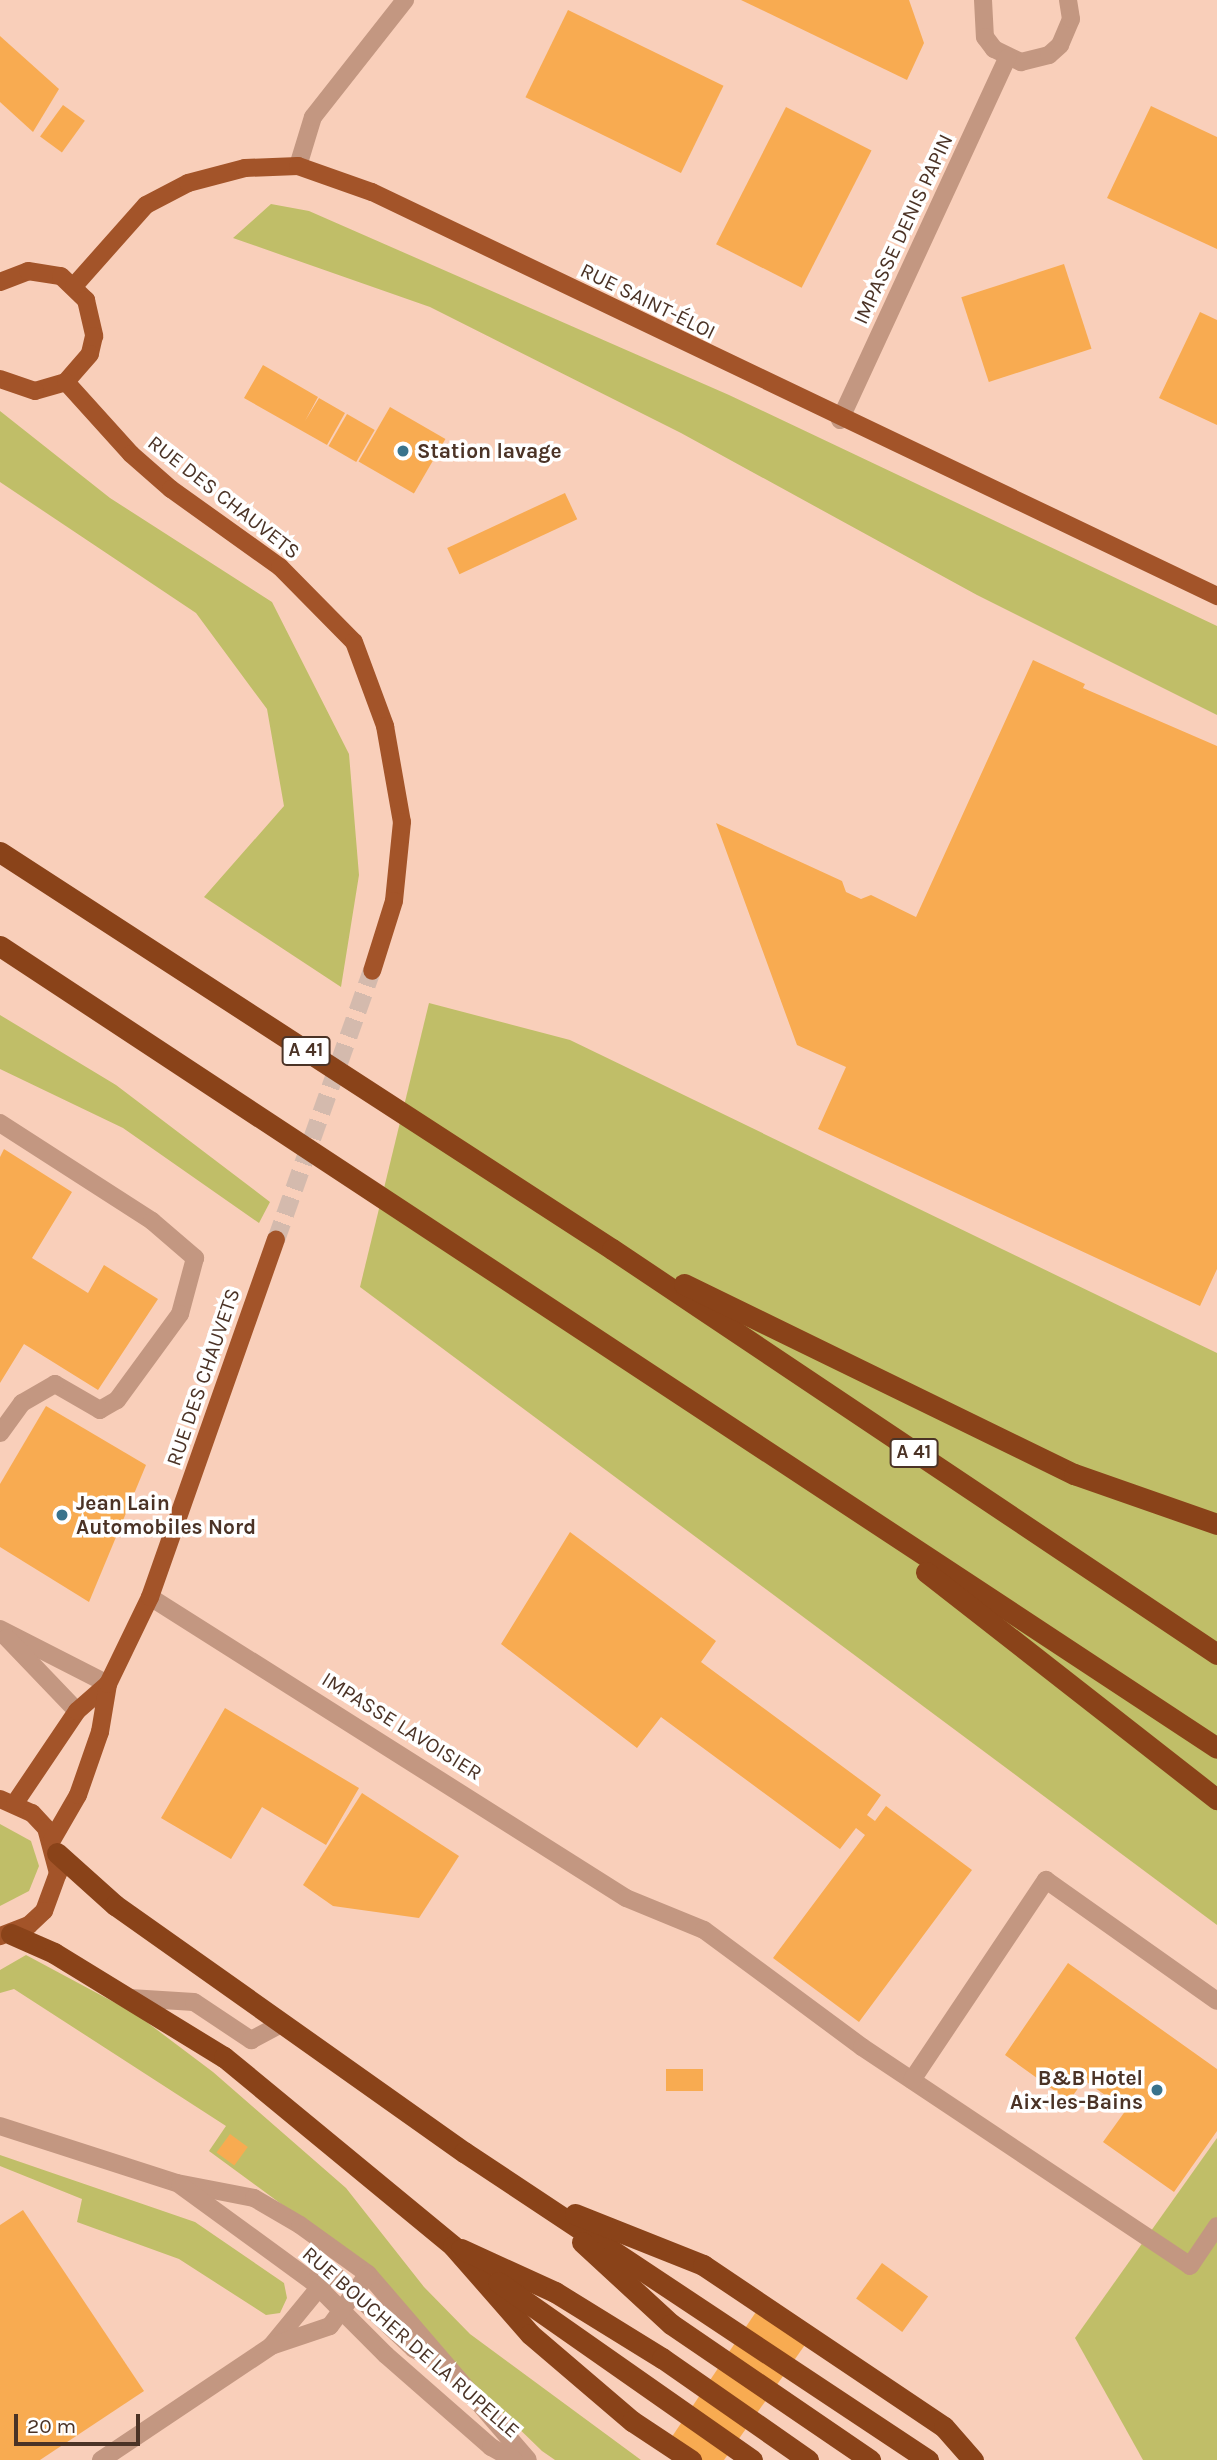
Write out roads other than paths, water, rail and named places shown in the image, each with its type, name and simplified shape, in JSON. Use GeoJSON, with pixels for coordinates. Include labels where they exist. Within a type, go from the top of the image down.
{"type":"FeatureCollection","features":[{"type":"Feature","properties":{"kind":"highway","name":"A 41"},"geometry":{"type":"LineString","coordinates":[[0,852],[612,1249],[1217,1654]]}},
{"type":"Feature","properties":{"kind":"highway"},"geometry":{"type":"LineString","coordinates":[[0,946],[1217,1748]]}},
{"type":"Feature","properties":{"kind":"highway"},"geometry":{"type":"LineString","coordinates":[[612,1249],[1074,1474],[1217,1524]]}},
{"type":"Feature","properties":{"kind":"highway"},"geometry":{"type":"LineString","coordinates":[[803,1475],[1217,1799]]}},
{"type":"Feature","properties":{"kind":"highway"},"geometry":{"type":"LineString","coordinates":[[54,1847],[115,1905],[283,2023],[534,2198],[928,2460]]}},
{"type":"Feature","properties":{"kind":"highway"},"geometry":{"type":"LineString","coordinates":[[5,1935],[130,1998],[224,2057],[540,2315],[752,2460]]}},
{"type":"Feature","properties":{"kind":"highway"},"geometry":{"type":"LineString","coordinates":[[534,2198],[671,2324],[870,2460]]}},
{"type":"Feature","properties":{"kind":"highway"},"geometry":{"type":"LineString","coordinates":[[534,2198],[703,2265],[944,2427],[973,2460]]}},
{"type":"Feature","properties":{"kind":"highway"},"geometry":{"type":"LineString","coordinates":[[453,2246],[530,2334],[632,2421],[691,2460]]}},
{"type":"Feature","properties":{"kind":"highway"},"geometry":{"type":"LineString","coordinates":[[453,2246],[555,2292],[662,2358],[808,2460]]}},
{"type":"Feature","properties":{"kind":"main road","name":"RUE SAINT-ÉLOI"},"geometry":{"type":"LineString","coordinates":[[74,286],[146,205],[188,183],[245,168],[298,166],[372,192],[840,420],[1217,596]]}},
{"type":"Feature","properties":{"kind":"main road"},"geometry":{"type":"LineString","coordinates":[[0,282],[19,273],[44,272],[74,286],[86,300],[94,336],[90,354],[66,382],[35,391],[0,379]]}},
{"type":"Feature","properties":{"kind":"main road","name":"RUE DES CHAUVETS"},"geometry":{"type":"LineString","coordinates":[[66,382],[131,454],[170,489],[280,566],[354,642],[385,726],[402,822],[394,901],[372,971]]}},
{"type":"Feature","properties":{"kind":"main road","name":"RUE DES CHAUVETS"},"geometry":{"type":"LineString","coordinates":[[54,1847],[78,1795],[100,1732],[108,1684],[150,1597],[276,1240]]}},
{"type":"Feature","properties":{"kind":"main road","name":"RUE DES CHAUVETS"},"geometry":{"type":"LineString","coordinates":[[7,1801],[77,1712],[108,1684]]}},
{"type":"Feature","properties":{"kind":"main road"},"geometry":{"type":"LineString","coordinates":[[5,1935],[44,1911],[58,1873],[54,1847],[32,1813],[7,1801]]}},
{"type":"Feature","properties":{"kind":"street"},"geometry":{"type":"LineString","coordinates":[[298,166],[313,117],[405,0]]}},
{"type":"Feature","properties":{"kind":"street"},"geometry":{"type":"LineString","coordinates":[[983,0],[985,37],[1007,58],[1036,61],[1060,46],[1071,19],[1068,0]]}},
{"type":"Feature","properties":{"kind":"street","name":"IMPASSE DENIS PAPIN"},"geometry":{"type":"LineString","coordinates":[[840,420],[1007,58]]}},
{"type":"Feature","properties":{"kind":"street"},"geometry":{"type":"LineString","coordinates":[[0,1123],[152,1221],[195,1258],[180,1314],[117,1400],[100,1410],[55,1384],[22,1403],[0,1433]]}},
{"type":"Feature","properties":{"kind":"street","name":"IMPASSE LAVOISIER"},"geometry":{"type":"LineString","coordinates":[[150,1597],[626,1898],[704,1930],[912,2080],[1190,2266],[1217,2226]]}},
{"type":"Feature","properties":{"kind":"street"},"geometry":{"type":"LineString","coordinates":[[0,1630],[108,1684]]}},
{"type":"Feature","properties":{"kind":"street"},"geometry":{"type":"LineString","coordinates":[[0,1630],[77,1712]]}},
{"type":"Feature","properties":{"kind":"street"},"geometry":{"type":"LineString","coordinates":[[912,2080],[1046,1880],[1217,2001]]}},
{"type":"Feature","properties":{"kind":"street"},"geometry":{"type":"LineString","coordinates":[[130,1998],[194,2002],[250,2040],[283,2023]]}},
{"type":"Feature","properties":{"kind":"street","name":"RUE BOUCHER DE LA RUPELLE"},"geometry":{"type":"LineString","coordinates":[[2,2124],[177,2183],[254,2198],[368,2274],[454,2370],[528,2460]]}},
{"type":"Feature","properties":{"kind":"street","name":"RUE BOUCHER DE LA RUPELLE"},"geometry":{"type":"LineString","coordinates":[[177,2183],[319,2288],[491,2447],[514,2460]]}},
{"type":"Feature","properties":{"kind":"street"},"geometry":{"type":"LineString","coordinates":[[271,2346],[332,2272],[414,2349],[454,2370]]}},
{"type":"Feature","properties":{"kind":"street"},"geometry":{"type":"LineString","coordinates":[[101,2460],[271,2346],[330,2326],[344,2313],[368,2274]]}},
{"type":"Feature","properties":{"kind":"tunnel"},"geometry":{"type":"LineString","coordinates":[[276,1240],[372,971]]}},
{"type":"Feature","properties":{"kind":"place","name":"Station lavage"},"geometry":{"type":"Point","coordinates":[403,451]}},
{"type":"Feature","properties":{"kind":"place","name":"Jean Lain Automobiles Nord"},"geometry":{"type":"Point","coordinates":[62,1515]}},
{"type":"Feature","properties":{"kind":"place","name":"B&B Hotel Aix-les-Bains"},"geometry":{"type":"Point","coordinates":[1157,2090]}}]}
